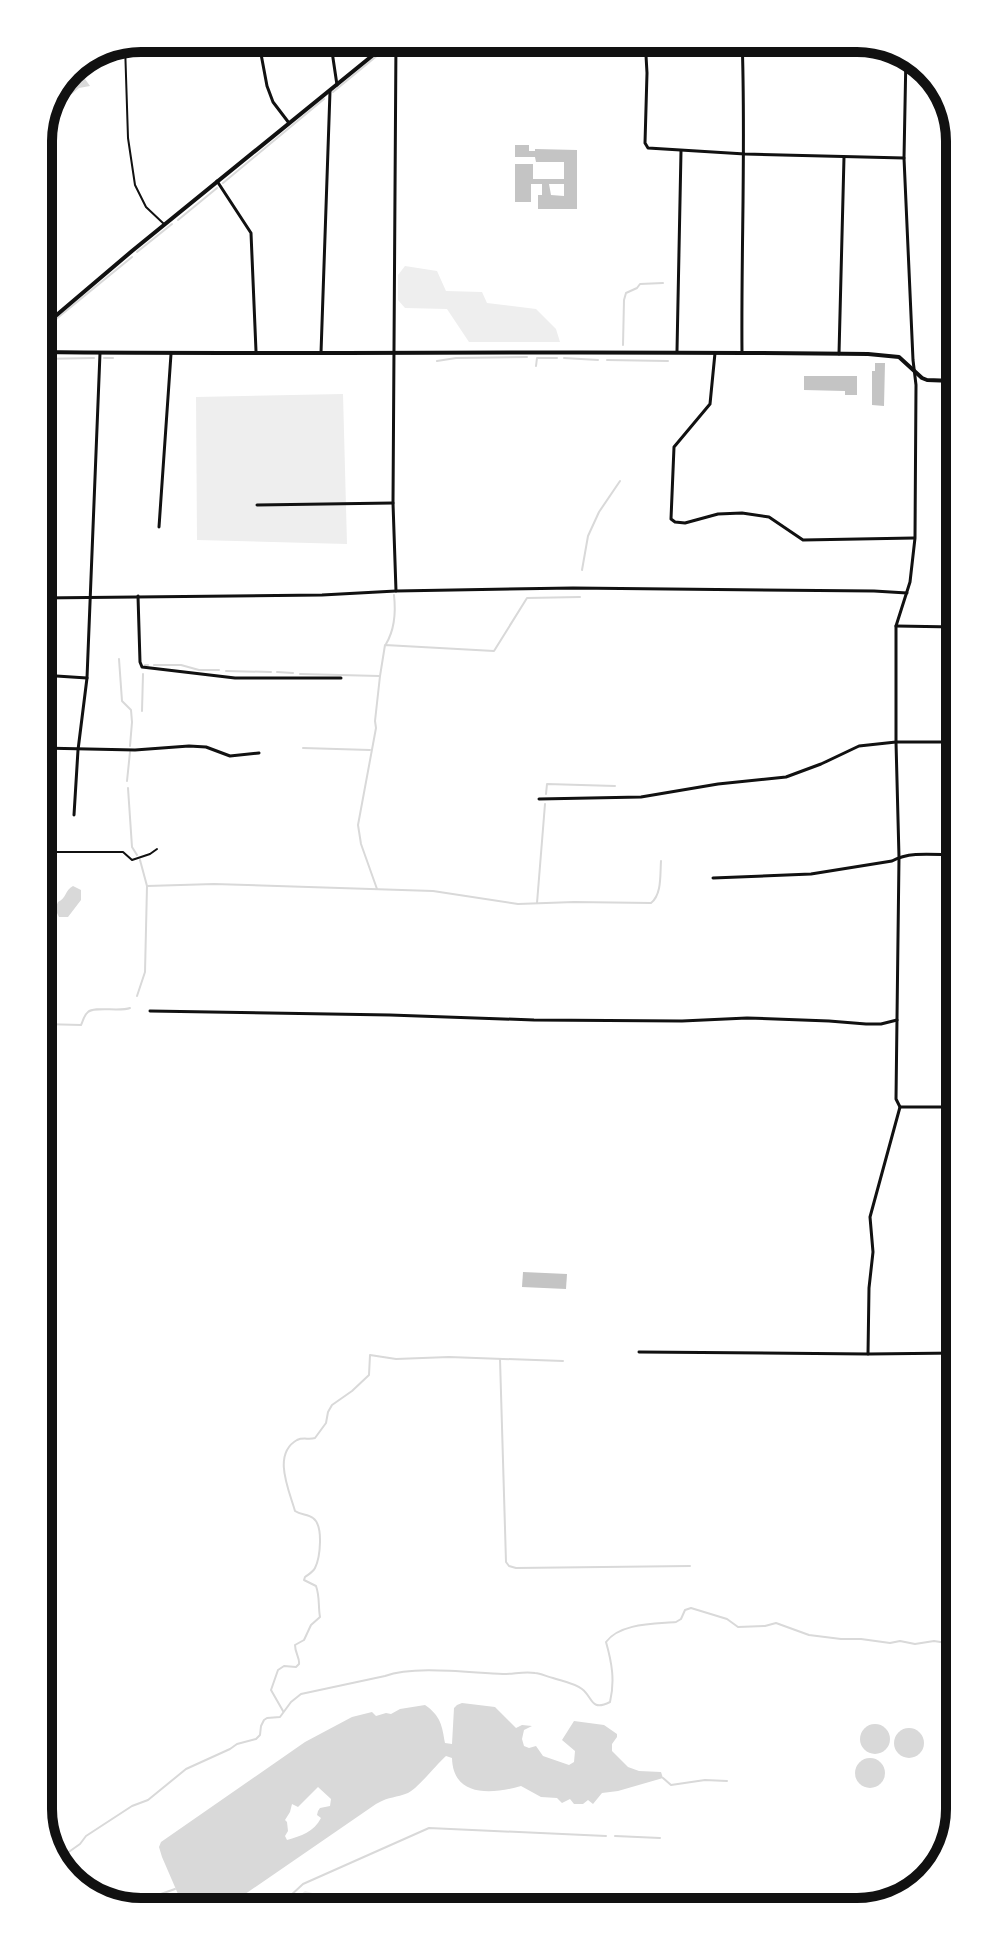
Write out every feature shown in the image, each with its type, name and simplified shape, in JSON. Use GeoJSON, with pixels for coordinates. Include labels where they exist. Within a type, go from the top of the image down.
{"type":"FeatureCollection","features":[{"type":"Feature","properties":{"kind":"street"},"geometry":{"type":"LineString","coordinates":[[261,52],[273,102],[289,123]]}},
{"type":"Feature","properties":{"kind":"street"},"geometry":{"type":"LineString","coordinates":[[332,52],[337,85]]}},
{"type":"Feature","properties":{"kind":"street"},"geometry":{"type":"LineString","coordinates":[[52,319],[378,52]]}},
{"type":"Feature","properties":{"kind":"street"},"geometry":{"type":"LineString","coordinates":[[395,52],[393,503],[396,591]]}},
{"type":"Feature","properties":{"kind":"street"},"geometry":{"type":"LineString","coordinates":[[646,52],[645,143],[648,148],[904,158]]}},
{"type":"Feature","properties":{"kind":"street"},"geometry":{"type":"LineString","coordinates":[[742,52],[745,154],[742,353]]}},
{"type":"Feature","properties":{"kind":"street"},"geometry":{"type":"LineString","coordinates":[[868,1354],[873,1252],[870,1217],[900,1107],[896,1099],[899,857],[896,626],[912,571],[917,498],[915,372],[904,158],[906,67]]}},
{"type":"Feature","properties":{"kind":"street"},"geometry":{"type":"LineString","coordinates":[[321,353],[330,91]]}},
{"type":"Feature","properties":{"kind":"street"},"geometry":{"type":"LineString","coordinates":[[677,354],[681,151]]}},
{"type":"Feature","properties":{"kind":"street"},"geometry":{"type":"LineString","coordinates":[[839,354],[844,157]]}},
{"type":"Feature","properties":{"kind":"street"},"geometry":{"type":"LineString","coordinates":[[217,181],[251,233],[256,353]]}},
{"type":"Feature","properties":{"kind":"street"},"geometry":{"type":"LineString","coordinates":[[52,352],[533,351],[893,355],[905,360],[927,380],[946,381]]}},
{"type":"Feature","properties":{"kind":"street"},"geometry":{"type":"LineString","coordinates":[[74,815],[92,596],[100,353]]}},
{"type":"Feature","properties":{"kind":"street"},"geometry":{"type":"LineString","coordinates":[[715,353],[710,404],[674,447],[671,519],[685,523],[718,514],[742,513],[769,517],[803,540],[915,538]]}},
{"type":"Feature","properties":{"kind":"street"},"geometry":{"type":"LineString","coordinates":[[159,527],[171,354]]}},
{"type":"Feature","properties":{"kind":"street"},"geometry":{"type":"LineString","coordinates":[[257,505],[393,503]]}},
{"type":"Feature","properties":{"kind":"street"},"geometry":{"type":"LineString","coordinates":[[52,598],[322,595],[573,588],[907,593]]}},
{"type":"Feature","properties":{"kind":"street"},"geometry":{"type":"LineString","coordinates":[[138,596],[142,667],[235,678],[341,678]]}},
{"type":"Feature","properties":{"kind":"street"},"geometry":{"type":"LineString","coordinates":[[896,626],[946,627]]}},
{"type":"Feature","properties":{"kind":"street"},"geometry":{"type":"LineString","coordinates":[[52,676],[87,678]]}},
{"type":"Feature","properties":{"kind":"street"},"geometry":{"type":"LineString","coordinates":[[539,799],[641,797],[786,777],[859,746],[946,742]]}},
{"type":"Feature","properties":{"kind":"street"},"geometry":{"type":"LineString","coordinates":[[52,749],[135,750],[189,746],[206,747],[230,756],[259,753]]}},
{"type":"Feature","properties":{"kind":"street"},"geometry":{"type":"LineString","coordinates":[[713,878],[811,874],[892,861],[899,857],[946,855]]}},
{"type":"Feature","properties":{"kind":"street"},"geometry":{"type":"LineString","coordinates":[[150,1011],[534,1020],[747,1018],[866,1024],[897,1020]]}},
{"type":"Feature","properties":{"kind":"street"},"geometry":{"type":"LineString","coordinates":[[900,1107],[946,1107]]}},
{"type":"Feature","properties":{"kind":"street"},"geometry":{"type":"LineString","coordinates":[[639,1352],[946,1353]]}},
{"type":"Feature","properties":{"kind":"lane"},"geometry":{"type":"LineString","coordinates":[[125,54],[128,138],[135,185],[146,207],[165,225]]}},
{"type":"Feature","properties":{"kind":"path"},"geometry":{"type":"LineString","coordinates":[[52,852],[123,852],[132,860],[157,849]]}},
{"type":"Feature","properties":{"kind":"shaded area"},"geometry":{"type":"Polygon","coordinates":[[[82,74],[90,86],[79,88],[67,98],[64,97],[70,87],[82,74]]]}},
{"type":"Feature","properties":{"kind":"shaded area"},"geometry":{"type":"Polygon","coordinates":[[[405,266],[437,271],[446,291],[482,292],[487,303],[536,309],[556,329],[560,342],[469,342],[447,309],[405,308],[398,300],[398,275],[405,266]]]}},
{"type":"Feature","properties":{"kind":"shaded area"},"geometry":{"type":"Polygon","coordinates":[[[343,394],[347,544],[197,540],[196,397],[343,394]]]}},
{"type":"Feature","properties":{"kind":"shaded area"},"geometry":{"type":"Polygon","coordinates":[[[73,886],[81,890],[81,900],[68,917],[59,917],[55,909],[58,902],[73,886]]]}},
{"type":"Feature","properties":{"kind":"shaded area"},"geometry":{"type":"Polygon","coordinates":[[[462,1703],[495,1707],[516,1728],[532,1726],[524,1730],[524,1746],[536,1746],[543,1756],[569,1765],[574,1762],[575,1751],[562,1740],[574,1721],[604,1725],[617,1734],[612,1751],[628,1767],[661,1772],[663,1778],[602,1793],[593,1804],[588,1800],[583,1804],[574,1804],[570,1799],[562,1803],[557,1798],[541,1797],[521,1786],[499,1791],[467,1787],[454,1771],[452,1758],[446,1756],[412,1791],[376,1804],[239,1898],[184,1898],[181,1893],[178,1894],[162,1857],[161,1842],[305,1742],[352,1717],[372,1712],[376,1716],[391,1714],[400,1709],[425,1705],[440,1722],[445,1743],[452,1744],[454,1708],[462,1703]],[[318,1787],[298,1807],[292,1804],[285,1820],[287,1840],[315,1827],[321,1818],[317,1815],[320,1808],[330,1806],[331,1799],[318,1787]]]}},
{"type":"Feature","properties":{"kind":"shaded area"},"geometry":{"type":"Polygon","coordinates":[[[875,1724],[885,1729],[890,1739],[885,1749],[875,1754],[865,1749],[860,1739],[865,1729],[875,1724]]]}},
{"type":"Feature","properties":{"kind":"shaded area"},"geometry":{"type":"Polygon","coordinates":[[[909,1728],[919,1733],[924,1743],[919,1753],[909,1758],[899,1753],[894,1743],[899,1733],[909,1728]]]}},
{"type":"Feature","properties":{"kind":"shaded area"},"geometry":{"type":"Polygon","coordinates":[[[870,1758],[880,1763],[885,1773],[880,1783],[870,1788],[860,1783],[855,1773],[860,1763],[870,1758]]]}},
{"type":"Feature","properties":{"kind":"shaded area"},"geometry":{"type":"Polygon","coordinates":[[[305,1891],[331,1898],[297,1898],[305,1891]]]}},
{"type":"Feature","properties":{"kind":"building"},"geometry":{"type":"Polygon","coordinates":[[[515,145],[529,145],[529,151],[577,150],[577,209],[538,209],[542,184],[531,184],[531,202],[515,202],[515,164],[533,164],[533,179],[564,179],[564,162],[536,162],[535,157],[515,157],[515,145]],[[549,184],[551,195],[564,196],[564,184],[549,184]]]}},
{"type":"Feature","properties":{"kind":"building"},"geometry":{"type":"Polygon","coordinates":[[[875,363],[885,363],[884,406],[872,405],[872,371],[875,371],[875,363]]]}},
{"type":"Feature","properties":{"kind":"building"},"geometry":{"type":"Polygon","coordinates":[[[804,376],[857,376],[857,395],[845,395],[845,391],[804,390],[804,376]]]}},
{"type":"Feature","properties":{"kind":"building"},"geometry":{"type":"Polygon","coordinates":[[[523,1272],[567,1274],[566,1289],[522,1287],[523,1272]]]}},
{"type":"Feature","properties":{"kind":"waterway"},"geometry":{"type":"LineString","coordinates":[[333,92],[382,52]]}},
{"type":"Feature","properties":{"kind":"waterway"},"geometry":{"type":"LineString","coordinates":[[223,183],[324,99]]}},
{"type":"Feature","properties":{"kind":"waterway"},"geometry":{"type":"LineString","coordinates":[[178,220],[217,188]]}},
{"type":"Feature","properties":{"kind":"waterway"},"geometry":{"type":"LineString","coordinates":[[137,252],[172,224]]}},
{"type":"Feature","properties":{"kind":"waterway"},"geometry":{"type":"LineString","coordinates":[[52,322],[132,257]]}},
{"type":"Feature","properties":{"kind":"waterway"},"geometry":{"type":"LineString","coordinates":[[623,345],[626,293],[640,284],[663,283]]}},
{"type":"Feature","properties":{"kind":"waterway"},"geometry":{"type":"LineString","coordinates":[[437,361],[527,357]]}},
{"type":"Feature","properties":{"kind":"waterway"},"geometry":{"type":"LineString","coordinates":[[52,359],[94,358]]}},
{"type":"Feature","properties":{"kind":"waterway"},"geometry":{"type":"LineString","coordinates":[[104,358],[113,358]]}},
{"type":"Feature","properties":{"kind":"waterway"},"geometry":{"type":"LineString","coordinates":[[536,366],[537,358],[557,358]]}},
{"type":"Feature","properties":{"kind":"waterway"},"geometry":{"type":"LineString","coordinates":[[564,358],[598,360]]}},
{"type":"Feature","properties":{"kind":"waterway"},"geometry":{"type":"LineString","coordinates":[[607,360],[668,361]]}},
{"type":"Feature","properties":{"kind":"waterway"},"geometry":{"type":"LineString","coordinates":[[582,570],[588,536],[599,512],[620,481]]}},
{"type":"Feature","properties":{"kind":"waterway"},"geometry":{"type":"LineString","coordinates":[[386,644],[394,621],[394,595]]}},
{"type":"Feature","properties":{"kind":"waterway"},"geometry":{"type":"LineString","coordinates":[[377,889],[361,844],[358,825],[376,728],[385,645],[494,651],[527,598],[580,597]]}},
{"type":"Feature","properties":{"kind":"waterway"},"geometry":{"type":"LineString","coordinates":[[119,659],[122,701],[131,710],[130,746]]}},
{"type":"Feature","properties":{"kind":"waterway"},"geometry":{"type":"LineString","coordinates":[[154,665],[219,670]]}},
{"type":"Feature","properties":{"kind":"waterway"},"geometry":{"type":"LineString","coordinates":[[226,671],[271,672]]}},
{"type":"Feature","properties":{"kind":"waterway"},"geometry":{"type":"LineString","coordinates":[[277,672],[293,673]]}},
{"type":"Feature","properties":{"kind":"waterway"},"geometry":{"type":"LineString","coordinates":[[142,711],[143,674]]}},
{"type":"Feature","properties":{"kind":"waterway"},"geometry":{"type":"LineString","coordinates":[[300,674],[379,676]]}},
{"type":"Feature","properties":{"kind":"waterway"},"geometry":{"type":"LineString","coordinates":[[303,748],[370,750]]}},
{"type":"Feature","properties":{"kind":"waterway"},"geometry":{"type":"LineString","coordinates":[[127,781],[130,752]]}},
{"type":"Feature","properties":{"kind":"waterway"},"geometry":{"type":"LineString","coordinates":[[546,794],[547,784],[615,786]]}},
{"type":"Feature","properties":{"kind":"waterway"},"geometry":{"type":"LineString","coordinates":[[128,788],[132,847],[137,855]]}},
{"type":"Feature","properties":{"kind":"waterway"},"geometry":{"type":"LineString","coordinates":[[537,903],[545,804]]}},
{"type":"Feature","properties":{"kind":"waterway"},"geometry":{"type":"LineString","coordinates":[[140,860],[147,886]]}},
{"type":"Feature","properties":{"kind":"waterway"},"geometry":{"type":"LineString","coordinates":[[137,996],[145,972],[147,886],[214,884],[433,891],[518,904],[651,903],[659,889],[661,861]]}},
{"type":"Feature","properties":{"kind":"waterway"},"geometry":{"type":"LineString","coordinates":[[52,1024],[81,1025],[91,1010],[130,1008]]}},
{"type":"Feature","properties":{"kind":"waterway"},"geometry":{"type":"LineString","coordinates":[[283,1711],[271,1690],[278,1670],[299,1664],[295,1645],[304,1640],[311,1625],[320,1617],[316,1586],[304,1580],[317,1563],[319,1528],[313,1518],[295,1511],[284,1473],[285,1454],[289,1446],[299,1439],[315,1438],[326,1423],[332,1405],[369,1375],[370,1355],[396,1359],[449,1357],[563,1361]]}},
{"type":"Feature","properties":{"kind":"waterway"},"geometry":{"type":"LineString","coordinates":[[500,1359],[506,1562],[509,1566],[690,1566]]}},
{"type":"Feature","properties":{"kind":"waterway"},"geometry":{"type":"LineString","coordinates":[[65,1855],[86,1836],[132,1806],[148,1800],[186,1769],[237,1744],[256,1739],[264,1720],[280,1717],[301,1694],[412,1671],[527,1672],[575,1685],[586,1692],[595,1704],[604,1705],[610,1702],[612,1687],[606,1642],[628,1628],[676,1622],[685,1610],[691,1608],[727,1619],[738,1627],[776,1623],[809,1635],[841,1639],[946,1643]]}},
{"type":"Feature","properties":{"kind":"waterway"},"geometry":{"type":"LineString","coordinates":[[663,1778],[671,1785],[705,1780],[727,1781]]}},
{"type":"Feature","properties":{"kind":"waterway"},"geometry":{"type":"LineString","coordinates":[[288,1898],[303,1884],[429,1828],[606,1836]]}},
{"type":"Feature","properties":{"kind":"waterway"},"geometry":{"type":"LineString","coordinates":[[615,1836],[660,1838]]}},
{"type":"Feature","properties":{"kind":"waterway"},"geometry":{"type":"LineString","coordinates":[[158,1898],[158,1895],[175,1889]]}}]}
